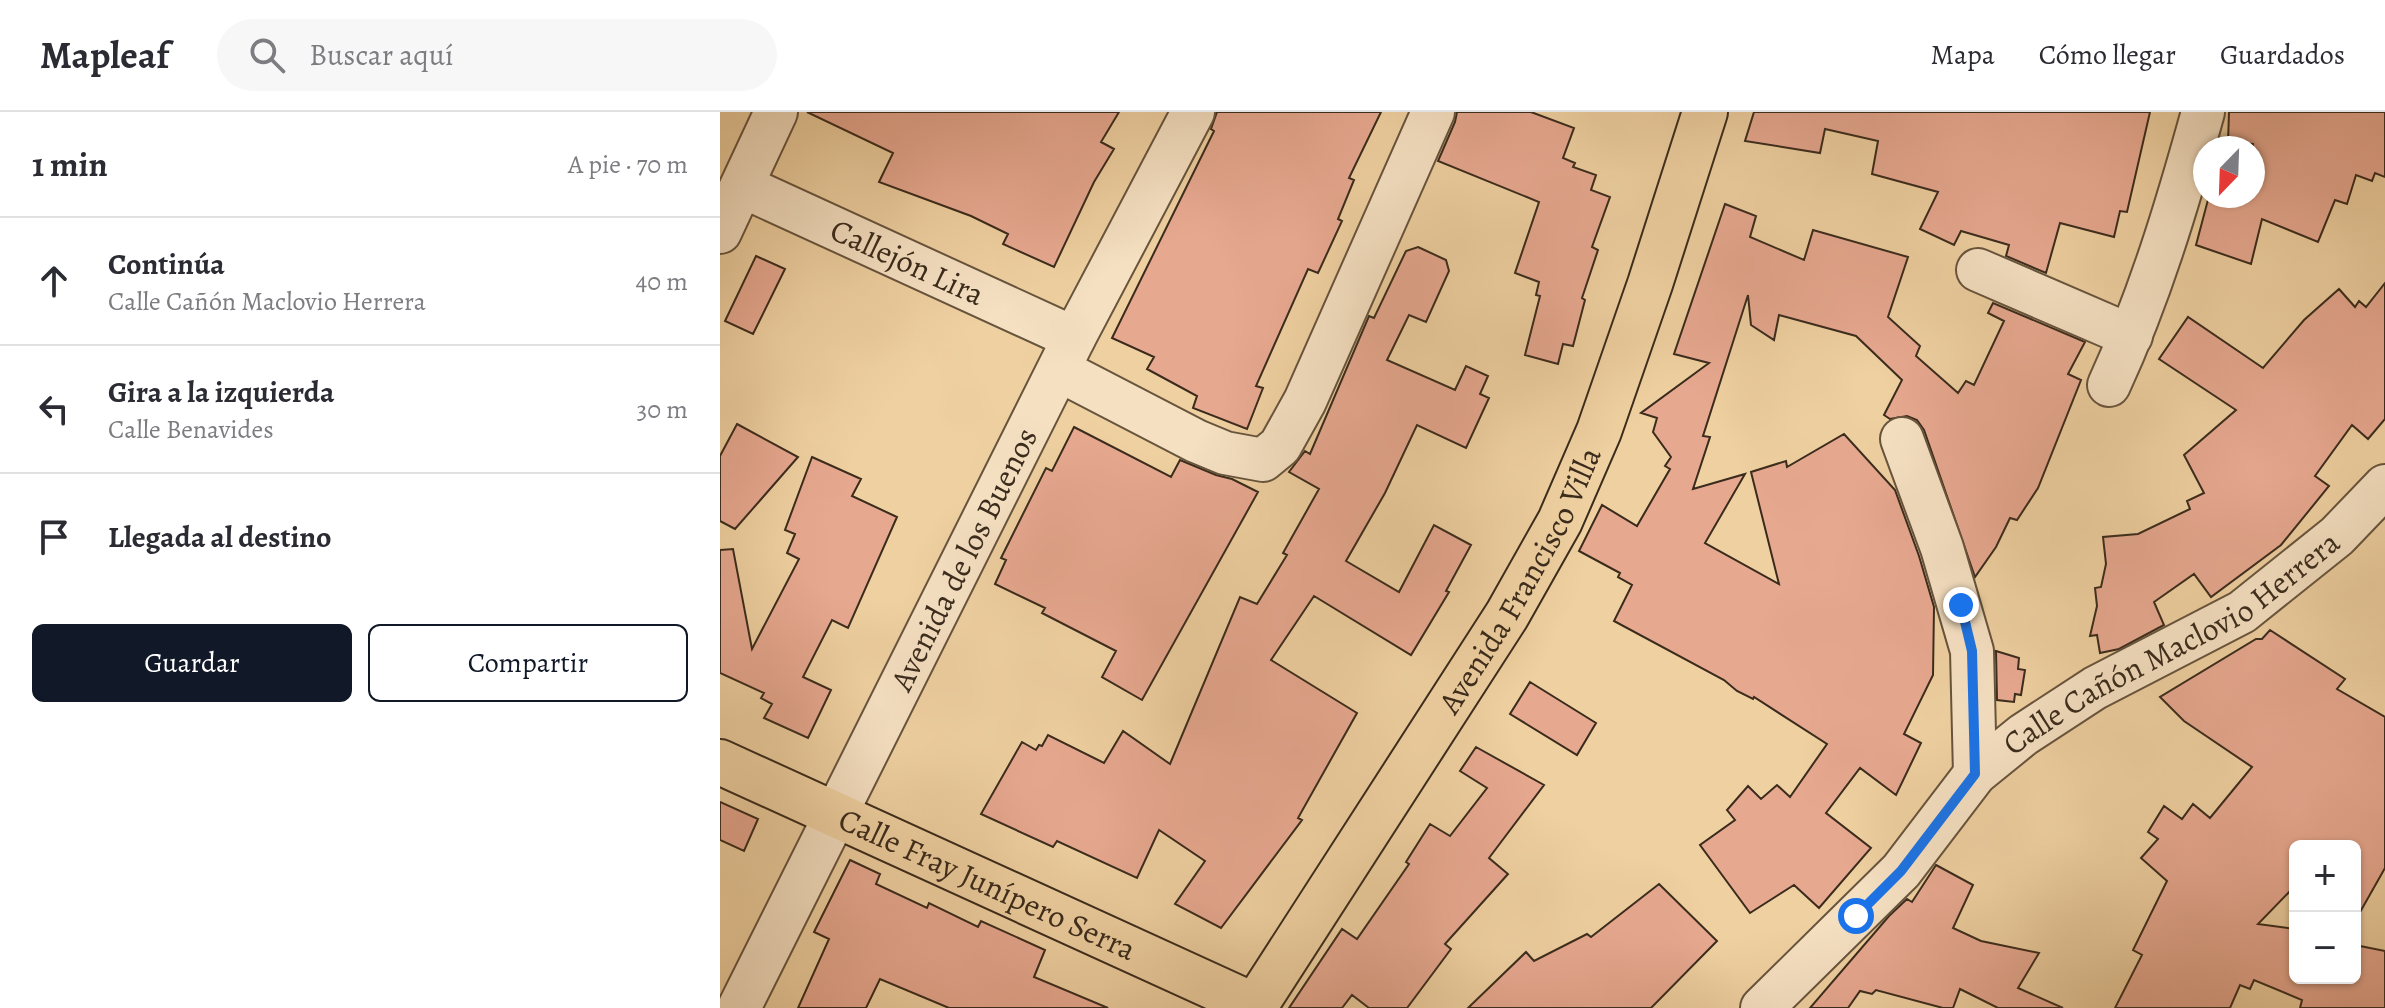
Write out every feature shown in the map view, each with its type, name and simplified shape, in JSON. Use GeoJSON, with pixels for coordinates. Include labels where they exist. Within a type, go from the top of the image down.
{"type":"FeatureCollection","features":[{"type":"Feature","properties":{"kind":"main road","name":"Avenida Francisco Villa"},"geometry":{"type":"LineString","coordinates":[[1254,1007],[1507,615],[1560,521],[1599,431],[1705,112]]}},
{"type":"Feature","properties":{"kind":"main road","name":"Calle Fray Junípero Serra"},"geometry":{"type":"LineString","coordinates":[[720,762],[1254,1007]]}},
{"type":"Feature","properties":{"kind":"street"},"geometry":{"type":"LineString","coordinates":[[720,232],[776,112]]}},
{"type":"Feature","properties":{"kind":"street","name":"Avenida de los Buenos"},"geometry":{"type":"LineString","coordinates":[[739,1008],[1066,354],[1193,112]]}},
{"type":"Feature","properties":{"kind":"street"},"geometry":{"type":"LineString","coordinates":[[1066,354],[1196,441],[1225,453],[1263,460],[1280,446],[1305,401],[1433,112]]}},
{"type":"Feature","properties":{"kind":"street"},"geometry":{"type":"LineString","coordinates":[[2109,385],[2166,243],[2203,112]]}},
{"type":"Feature","properties":{"kind":"street","name":"Callejón Lira"},"geometry":{"type":"LineString","coordinates":[[742,186],[1066,354]]}},
{"type":"Feature","properties":{"kind":"street"},"geometry":{"type":"LineString","coordinates":[[1978,270],[2131,336]]}},
{"type":"Feature","properties":{"kind":"street"},"geometry":{"type":"LineString","coordinates":[[1902,439],[1961,605],[1972,651],[1975,774]]}},
{"type":"Feature","properties":{"kind":"street","name":"Calle Cañón Maclovio Herrera"},"geometry":{"type":"LineString","coordinates":[[1762,1008],[1901,871],[1975,774],[2023,735],[2095,688],[2242,612],[2337,536],[2385,486]]}},
{"type":"Feature","properties":{"kind":"building"},"geometry":{"type":"Polygon","coordinates":[[[807,112],[1119,112],[1101,142],[1114,149],[1094,182],[1054,267],[1003,244],[1008,234],[971,216],[879,182],[893,153],[807,112]]]}},
{"type":"Feature","properties":{"kind":"building"},"geometry":{"type":"Polygon","coordinates":[[[1217,112],[1381,112],[1349,178],[1354,180],[1338,219],[1342,221],[1318,273],[1308,269],[1256,386],[1263,388],[1247,429],[1193,408],[1197,396],[1147,369],[1154,357],[1112,338],[1214,131],[1211,129],[1217,112]]]}},
{"type":"Feature","properties":{"kind":"building"},"geometry":{"type":"Polygon","coordinates":[[[1457,112],[1531,112],[1574,128],[1563,158],[1575,163],[1573,167],[1596,175],[1591,190],[1610,197],[1592,247],[1598,250],[1582,298],[1585,300],[1573,346],[1563,344],[1558,364],[1525,355],[1540,296],[1536,295],[1539,282],[1515,273],[1539,202],[1438,161],[1457,112]]]}},
{"type":"Feature","properties":{"kind":"building"},"geometry":{"type":"Polygon","coordinates":[[[1754,112],[2150,112],[2127,212],[2120,211],[2114,237],[2060,223],[2046,273],[2006,256],[2009,245],[1961,231],[1954,245],[1920,229],[1938,192],[1872,174],[1878,141],[1825,129],[1820,153],[1745,141],[1754,112]]]}},
{"type":"Feature","properties":{"kind":"building"},"geometry":{"type":"Polygon","coordinates":[[[2229,112],[2385,112],[2385,177],[2375,173],[2372,181],[2356,175],[2347,204],[2335,200],[2318,242],[2262,219],[2251,264],[2196,245],[2206,208],[2265,208],[2265,136],[2228,136],[2229,112]]]}},
{"type":"Feature","properties":{"kind":"building"},"geometry":{"type":"Polygon","coordinates":[[[1725,204],[1756,216],[1750,237],[1804,260],[1813,230],[1908,257],[1888,317],[1920,346],[1916,356],[1958,393],[1966,381],[1974,385],[2004,321],[1988,313],[1993,303],[2085,342],[2068,374],[2081,380],[2038,488],[2017,520],[2010,518],[1996,547],[1975,577],[1924,430],[1917,420],[1907,416],[1890,419],[1884,415],[1902,380],[1856,336],[1779,315],[1774,340],[1751,325],[1748,295],[1703,436],[1710,437],[1693,489],[1745,474],[1705,543],[1779,584],[1751,472],[1786,461],[1787,467],[1844,434],[1895,490],[1934,607],[1933,675],[1904,734],[1921,743],[1896,795],[1860,768],[1826,813],[1871,848],[1819,908],[1794,885],[1750,913],[1700,845],[1735,820],[1727,810],[1748,786],[1761,799],[1777,785],[1790,797],[1827,744],[1754,697],[1737,691],[1724,680],[1614,621],[1632,585],[1618,577],[1620,573],[1579,551],[1602,505],[1637,526],[1670,469],[1665,466],[1671,457],[1653,432],[1657,418],[1641,413],[1709,363],[1674,354],[1725,204]]]}},
{"type":"Feature","properties":{"kind":"building"},"geometry":{"type":"Polygon","coordinates":[[[1418,247],[1446,260],[1449,271],[1426,322],[1409,315],[1387,360],[1455,390],[1466,366],[1488,376],[1480,394],[1489,398],[1466,448],[1417,425],[1385,493],[1346,561],[1399,592],[1434,525],[1471,545],[1446,591],[1449,592],[1411,655],[1314,596],[1271,660],[1357,713],[1298,818],[1302,820],[1221,928],[1175,904],[1205,861],[1159,830],[1137,878],[1057,841],[1053,847],[981,814],[1022,742],[1036,750],[1048,735],[1104,763],[1123,731],[1170,764],[1240,597],[1257,604],[1287,555],[1283,553],[1319,489],[1289,472],[1305,451],[1310,454],[1369,316],[1374,318],[1406,251],[1418,247]]]}},
{"type":"Feature","properties":{"kind":"building"},"geometry":{"type":"Polygon","coordinates":[[[756,256],[785,269],[753,334],[725,321],[756,256]]]}},
{"type":"Feature","properties":{"kind":"building"},"geometry":{"type":"Polygon","coordinates":[[[2385,283],[2385,419],[2368,439],[2352,425],[2315,476],[2329,486],[2281,545],[2211,597],[2194,574],[2154,602],[2164,625],[2119,649],[2100,653],[2097,635],[2090,636],[2097,606],[2095,588],[2101,587],[2106,564],[2103,537],[2138,534],[2190,509],[2187,501],[2204,493],[2184,455],[2236,410],[2159,359],[2188,317],[2263,368],[2304,320],[2339,289],[2355,307],[2359,301],[2366,307],[2385,283]]]}},
{"type":"Feature","properties":{"kind":"building"},"geometry":{"type":"Polygon","coordinates":[[[737,424],[798,457],[735,529],[720,521],[720,456],[737,424]]]}},
{"type":"Feature","properties":{"kind":"building"},"geometry":{"type":"Polygon","coordinates":[[[1074,427],[1171,477],[1180,460],[1258,492],[1142,700],[1102,677],[1116,651],[1042,613],[1045,608],[995,584],[1006,560],[1001,558],[1046,468],[1052,471],[1074,427]]]}},
{"type":"Feature","properties":{"kind":"building"},"geometry":{"type":"Polygon","coordinates":[[[812,457],[861,479],[852,496],[897,517],[848,628],[832,620],[803,677],[831,690],[808,738],[764,718],[772,704],[761,698],[764,693],[720,673],[720,550],[733,549],[752,649],[799,559],[787,553],[795,534],[785,530],[812,457]]]}},
{"type":"Feature","properties":{"kind":"building"},"geometry":{"type":"Polygon","coordinates":[[[2270,630],[2345,679],[2337,689],[2385,717],[2385,868],[2361,910],[2361,840],[2289,840],[2289,892],[2258,924],[2289,928],[2289,984],[2361,984],[2361,946],[2385,951],[2385,1008],[2300,1008],[2302,1000],[2254,980],[2250,989],[2240,985],[2230,1008],[2115,1008],[2142,955],[2133,950],[2167,881],[2141,858],[2158,839],[2148,832],[2164,806],[2182,819],[2193,804],[2210,818],[2252,767],[2184,721],[2160,697],[2256,639],[2262,639],[2270,630]]]}},
{"type":"Feature","properties":{"kind":"building"},"geometry":{"type":"Polygon","coordinates":[[[1996,651],[2019,658],[2018,669],[2025,670],[2021,695],[2015,694],[2014,702],[1997,700],[1996,651]]]}},
{"type":"Feature","properties":{"kind":"building"},"geometry":{"type":"Polygon","coordinates":[[[1530,682],[1596,723],[1577,755],[1510,714],[1530,682]]]}},
{"type":"Feature","properties":{"kind":"building"},"geometry":{"type":"Polygon","coordinates":[[[1476,747],[1544,785],[1489,858],[1508,874],[1445,944],[1451,949],[1407,1008],[1369,1008],[1352,995],[1342,1008],[1289,1008],[1342,929],[1357,939],[1409,864],[1406,862],[1430,824],[1450,836],[1487,788],[1460,771],[1476,747]]]}},
{"type":"Feature","properties":{"kind":"building"},"geometry":{"type":"Polygon","coordinates":[[[720,802],[758,819],[744,851],[720,840],[720,802]]]}},
{"type":"Feature","properties":{"kind":"building"},"geometry":{"type":"Polygon","coordinates":[[[850,860],[880,874],[876,884],[927,908],[929,903],[978,927],[981,921],[1045,950],[1034,977],[1108,1008],[949,1008],[880,979],[866,1008],[798,1008],[829,939],[814,932],[850,860]]]}},
{"type":"Feature","properties":{"kind":"building"},"geometry":{"type":"Polygon","coordinates":[[[1936,865],[1973,885],[1953,928],[1981,941],[2039,953],[2018,988],[2063,1008],[1998,1008],[1960,989],[1953,1008],[1876,990],[1872,994],[1860,991],[1848,1008],[1810,1008],[1889,916],[1907,899],[1912,902],[1936,865]]]}},
{"type":"Feature","properties":{"kind":"building"},"geometry":{"type":"Polygon","coordinates":[[[1659,884],[1717,941],[1651,1008],[1468,1008],[1526,952],[1534,961],[1587,934],[1591,937],[1659,884]]]}},
{"type":"Feature","properties":{"kind":"route"},"geometry":{"type":"LineString","coordinates":[[1856,916],[1901,871],[1975,774],[1972,651],[1961,605]]}}]}
